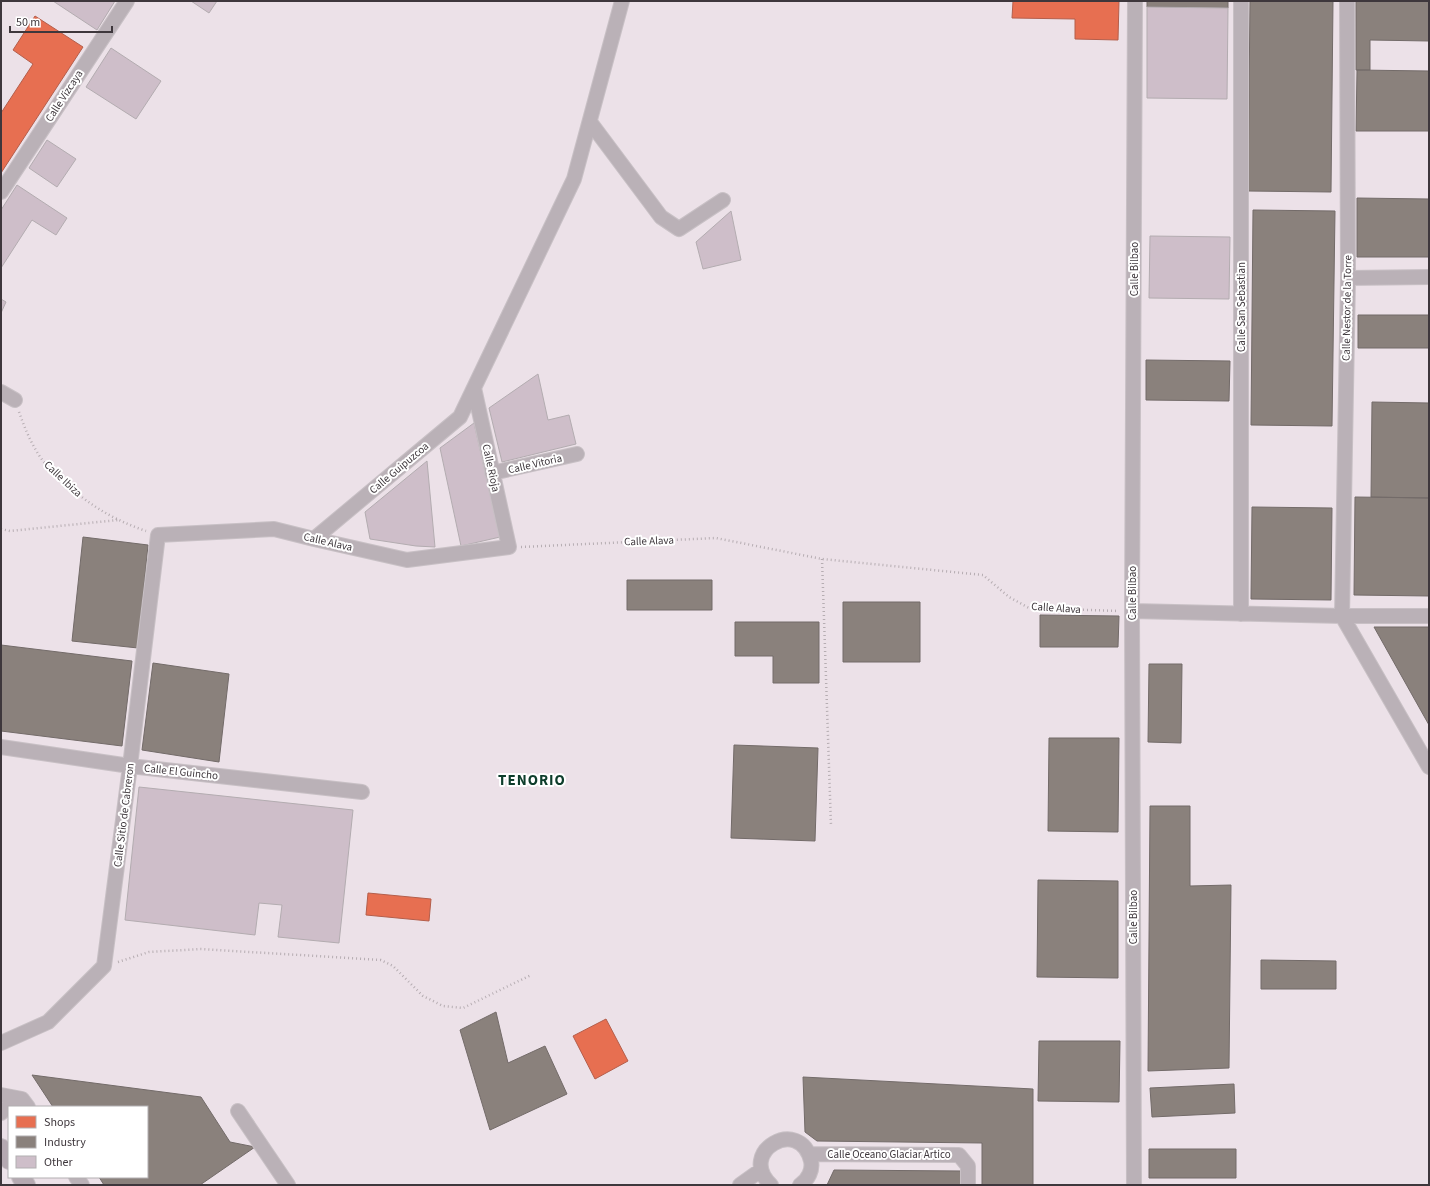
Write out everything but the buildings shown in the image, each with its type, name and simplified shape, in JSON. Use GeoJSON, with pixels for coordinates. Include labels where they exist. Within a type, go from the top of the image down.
{"type":"FeatureCollection","features":[{"type":"Feature","properties":{"kind":"main road"},"geometry":{"type":"LineString","coordinates":[[1,1148],[8,1158]]}},
{"type":"Feature","properties":{"kind":"street","name":"Calle Vizcaya"},"geometry":{"type":"LineString","coordinates":[[1,192],[127,1]]}},
{"type":"Feature","properties":{"kind":"street","name":"Calle Guipuzcoa"},"geometry":{"type":"LineString","coordinates":[[314,540],[460,417],[574,179],[622,1]]}},
{"type":"Feature","properties":{"kind":"street","name":"Calle Bilbao"},"geometry":{"type":"LineString","coordinates":[[1134,1185],[1132,611],[1135,1]]}},
{"type":"Feature","properties":{"kind":"street","name":"Calle San Sebastian"},"geometry":{"type":"LineString","coordinates":[[1241,1],[1241,614]]}},
{"type":"Feature","properties":{"kind":"street","name":"Calle Nestor de la Torre"},"geometry":{"type":"LineString","coordinates":[[1342,616],[1348,278],[1347,1]]}},
{"type":"Feature","properties":{"kind":"street"},"geometry":{"type":"LineString","coordinates":[[590,122],[661,217],[680,229],[723,200]]}},
{"type":"Feature","properties":{"kind":"street"},"geometry":{"type":"LineString","coordinates":[[1348,278],[1429,277]]}},
{"type":"Feature","properties":{"kind":"street","name":"Calle Rioja"},"geometry":{"type":"LineString","coordinates":[[474,388],[509,547]]}},
{"type":"Feature","properties":{"kind":"street"},"geometry":{"type":"LineString","coordinates":[[1,392],[14,400]]}},
{"type":"Feature","properties":{"kind":"street","name":"Calle Vitoria"},"geometry":{"type":"LineString","coordinates":[[492,474],[577,454]]}},
{"type":"Feature","properties":{"kind":"street","name":"Calle Alava"},"geometry":{"type":"LineString","coordinates":[[158,535],[274,529],[314,540],[407,560],[509,547]]}},
{"type":"Feature","properties":{"kind":"street","name":"Calle Sitio de Cabreron"},"geometry":{"type":"LineString","coordinates":[[104,966],[158,535]]}},
{"type":"Feature","properties":{"kind":"street"},"geometry":{"type":"LineString","coordinates":[[1132,611],[1342,616],[1429,616]]}},
{"type":"Feature","properties":{"kind":"street"},"geometry":{"type":"LineString","coordinates":[[1342,616],[1429,768]]}},
{"type":"Feature","properties":{"kind":"street","name":"Calle El Guincho"},"geometry":{"type":"LineString","coordinates":[[1,747],[130,766],[362,792]]}},
{"type":"Feature","properties":{"kind":"street"},"geometry":{"type":"LineString","coordinates":[[1,1043],[48,1022],[104,966]]}},
{"type":"Feature","properties":{"kind":"street"},"geometry":{"type":"LineString","coordinates":[[1,1096],[22,1099],[27,1106]]}},
{"type":"Feature","properties":{"kind":"street"},"geometry":{"type":"LineString","coordinates":[[238,1111],[288,1185]]}},
{"type":"Feature","properties":{"kind":"street"},"geometry":{"type":"LineString","coordinates":[[771,1185],[764,1178],[761,1170],[761,1161],[764,1152],[770,1145],[778,1140],[787,1139],[796,1141],[804,1147],[809,1154],[812,1164],[810,1174],[800,1185]]}},
{"type":"Feature","properties":{"kind":"street","name":"Calle Oceano Glaciar Artico"},"geometry":{"type":"LineString","coordinates":[[809,1154],[959,1155],[968,1166],[968,1185]]}},
{"type":"Feature","properties":{"kind":"street"},"geometry":{"type":"LineString","coordinates":[[740,1185],[761,1170]]}},
{"type":"Feature","properties":{"kind":"path","name":"Calle Ibiza"},"geometry":{"type":"LineString","coordinates":[[14,400],[26,433],[43,462],[66,484],[89,503],[118,520],[158,535]]}},
{"type":"Feature","properties":{"kind":"path"},"geometry":{"type":"LineString","coordinates":[[1,530],[10,531],[118,520]]}},
{"type":"Feature","properties":{"kind":"path","name":"Calle Alava"},"geometry":{"type":"LineString","coordinates":[[509,547],[716,538],[822,559],[983,575],[1009,597],[1029,608],[1132,611]]}},
{"type":"Feature","properties":{"kind":"path"},"geometry":{"type":"LineString","coordinates":[[822,559],[831,826]]}},
{"type":"Feature","properties":{"kind":"path"},"geometry":{"type":"LineString","coordinates":[[104,966],[149,952],[201,949],[381,960],[393,966],[423,996],[443,1006],[463,1008],[531,975]]}},
{"type":"Feature","properties":{"kind":"district","name":"TENORIO"},"geometry":{"type":"Point","coordinates":[532,780]}}]}
